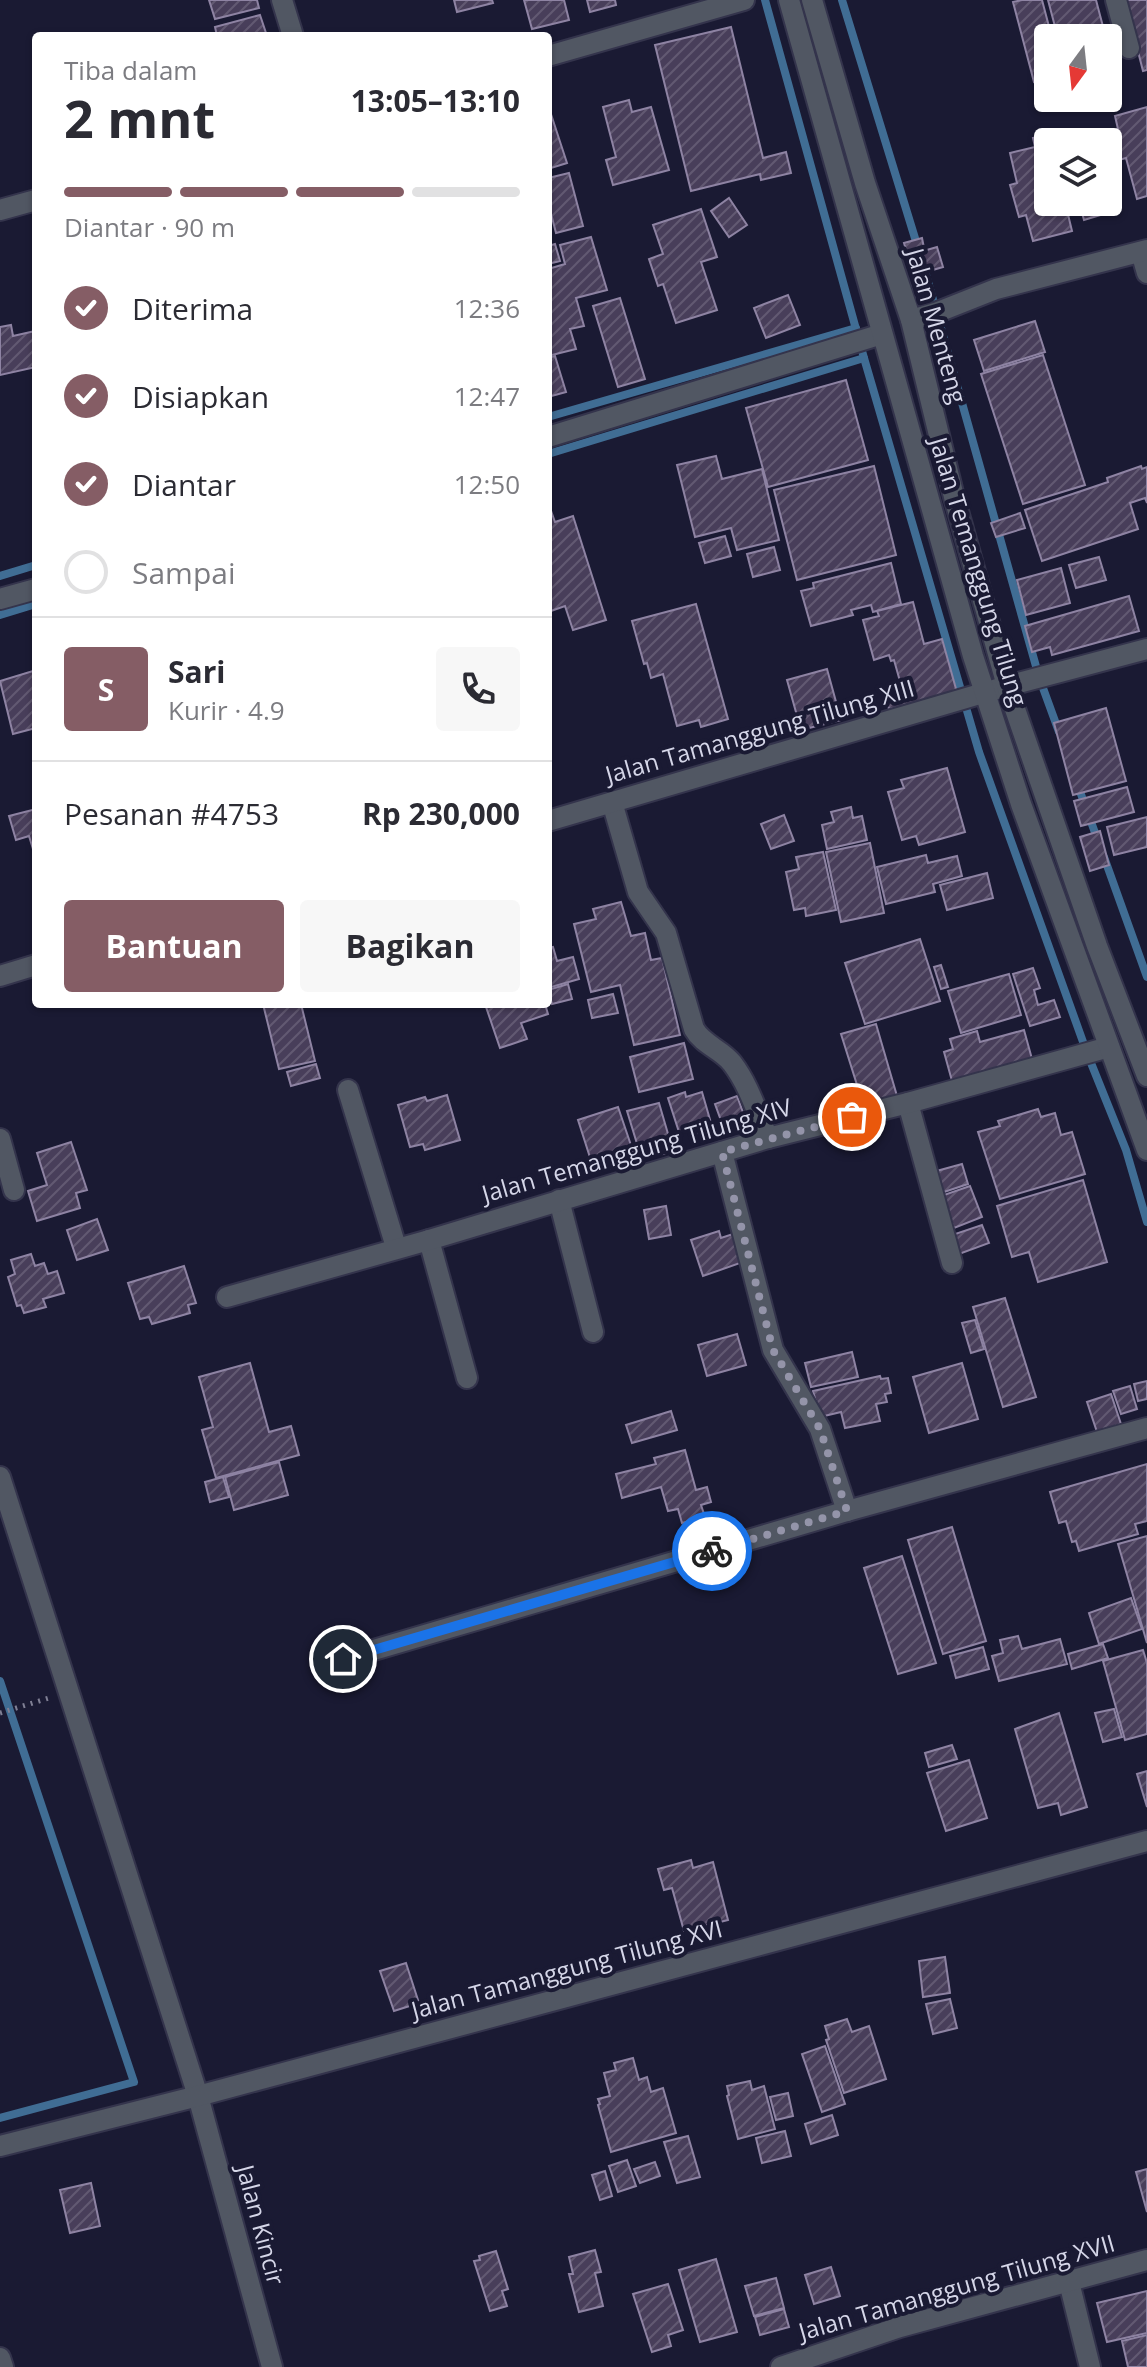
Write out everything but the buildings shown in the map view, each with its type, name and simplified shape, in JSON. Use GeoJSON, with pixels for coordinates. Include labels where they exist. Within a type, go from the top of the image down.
{"type":"FeatureCollection","features":[{"type":"Feature","properties":{"kind":"street"},"geometry":{"type":"LineString","coordinates":[[282,0],[292,32]]}},
{"type":"Feature","properties":{"kind":"street"},"geometry":{"type":"LineString","coordinates":[[552,55],[744,0]]}},
{"type":"Feature","properties":{"kind":"street","name":"Jalan Temanggung Tilung"},"geometry":{"type":"LineString","coordinates":[[789,0],[973,656],[1021,804],[1147,1150]]}},
{"type":"Feature","properties":{"kind":"street","name":"Jalan Menteng"},"geometry":{"type":"LineString","coordinates":[[812,0],[865,183],[911,320],[954,497],[1007,686],[1097,946],[1141,1041],[1147,1076]]}},
{"type":"Feature","properties":{"kind":"street"},"geometry":{"type":"LineString","coordinates":[[1116,0],[1129,48]]}},
{"type":"Feature","properties":{"kind":"street"},"geometry":{"type":"LineString","coordinates":[[5,203],[32,200]]}},
{"type":"Feature","properties":{"kind":"street"},"geometry":{"type":"LineString","coordinates":[[911,320],[996,289],[1144,251],[1147,273]]}},
{"type":"Feature","properties":{"kind":"street"},"geometry":{"type":"LineString","coordinates":[[552,436],[882,334]]}},
{"type":"Feature","properties":{"kind":"street"},"geometry":{"type":"LineString","coordinates":[[0,599],[32,590]]}},
{"type":"Feature","properties":{"kind":"street","name":"Jalan Tamanggung Tilung XIII"},"geometry":{"type":"LineString","coordinates":[[552,820],[1007,686],[1147,649]]}},
{"type":"Feature","properties":{"kind":"street"},"geometry":{"type":"LineString","coordinates":[[612,802],[638,892],[666,933],[694,1029],[705,1042],[726,1056],[736,1069],[749,1090],[768,1138]]}},
{"type":"Feature","properties":{"kind":"street"},"geometry":{"type":"LineString","coordinates":[[0,976],[32,966]]}},
{"type":"Feature","properties":{"kind":"street","name":"Jalan Temanggung Tilung XIV"},"geometry":{"type":"LineString","coordinates":[[227,1297],[768,1138],[1109,1047]]}},
{"type":"Feature","properties":{"kind":"street"},"geometry":{"type":"LineString","coordinates":[[348,1090],[396,1247]]}},
{"type":"Feature","properties":{"kind":"street"},"geometry":{"type":"LineString","coordinates":[[908,1103],[952,1263]]}},
{"type":"Feature","properties":{"kind":"street"},"geometry":{"type":"LineString","coordinates":[[0,1139],[14,1190]]}},
{"type":"Feature","properties":{"kind":"street"},"geometry":{"type":"LineString","coordinates":[[722,1152],[773,1350],[820,1429],[847,1511]]}},
{"type":"Feature","properties":{"kind":"street"},"geometry":{"type":"LineString","coordinates":[[559,1200],[593,1332]]}},
{"type":"Feature","properties":{"kind":"street"},"geometry":{"type":"LineString","coordinates":[[429,1240],[467,1378]]}},
{"type":"Feature","properties":{"kind":"street"},"geometry":{"type":"LineString","coordinates":[[343,1659],[847,1511],[1147,1428]]}},
{"type":"Feature","properties":{"kind":"street","name":"Jalan Kincir"},"geometry":{"type":"LineString","coordinates":[[0,1477],[198,2096],[272,2367]]}},
{"type":"Feature","properties":{"kind":"street","name":"Jalan Tamanggung Tilung XVI"},"geometry":{"type":"LineString","coordinates":[[0,2146],[198,2096],[1147,1841]]}},
{"type":"Feature","properties":{"kind":"street","name":"Jalan Tamanggung Tilung XVII"},"geometry":{"type":"LineString","coordinates":[[781,2367],[900,2327],[1147,2260]]}},
{"type":"Feature","properties":{"kind":"street"},"geometry":{"type":"LineString","coordinates":[[1069,2282],[1090,2367]]}},
{"type":"Feature","properties":{"kind":"street"},"geometry":{"type":"LineString","coordinates":[[0,2358],[3,2367]]}},
{"type":"Feature","properties":{"kind":"path"},"geometry":{"type":"LineString","coordinates":[[0,1713],[69,1691]]}},
{"type":"Feature","properties":{"kind":"waterway"},"geometry":{"type":"LineString","coordinates":[[765,0],[864,358],[979,752],[1087,1053],[1126,1150],[1147,1222]]}},
{"type":"Feature","properties":{"kind":"waterway"},"geometry":{"type":"LineString","coordinates":[[842,0],[918,248]]}},
{"type":"Feature","properties":{"kind":"waterway"},"geometry":{"type":"LineString","coordinates":[[923,264],[1039,677],[1059,732]]}},
{"type":"Feature","properties":{"kind":"waterway"},"geometry":{"type":"LineString","coordinates":[[552,416],[856,328]]}},
{"type":"Feature","properties":{"kind":"waterway"},"geometry":{"type":"LineString","coordinates":[[552,453],[864,358]]}},
{"type":"Feature","properties":{"kind":"waterway"},"geometry":{"type":"LineString","coordinates":[[0,576],[32,566]]}},
{"type":"Feature","properties":{"kind":"waterway"},"geometry":{"type":"LineString","coordinates":[[0,615],[32,605]]}},
{"type":"Feature","properties":{"kind":"waterway"},"geometry":{"type":"LineString","coordinates":[[1078,786],[1098,841]]}},
{"type":"Feature","properties":{"kind":"waterway"},"geometry":{"type":"LineString","coordinates":[[1104,857],[1147,977]]}},
{"type":"Feature","properties":{"kind":"waterway"},"geometry":{"type":"LineString","coordinates":[[0,1681],[134,2082],[0,2118]]}},
{"type":"Feature","properties":{"kind":"way so far"},"geometry":{"type":"LineString","coordinates":[[712,1551],[847,1511],[820,1429],[773,1350],[768,1336],[722,1152],[852,1117]]}},
{"type":"Feature","properties":{"kind":"route"},"geometry":{"type":"LineString","coordinates":[[343,1659],[712,1551]]}}]}
